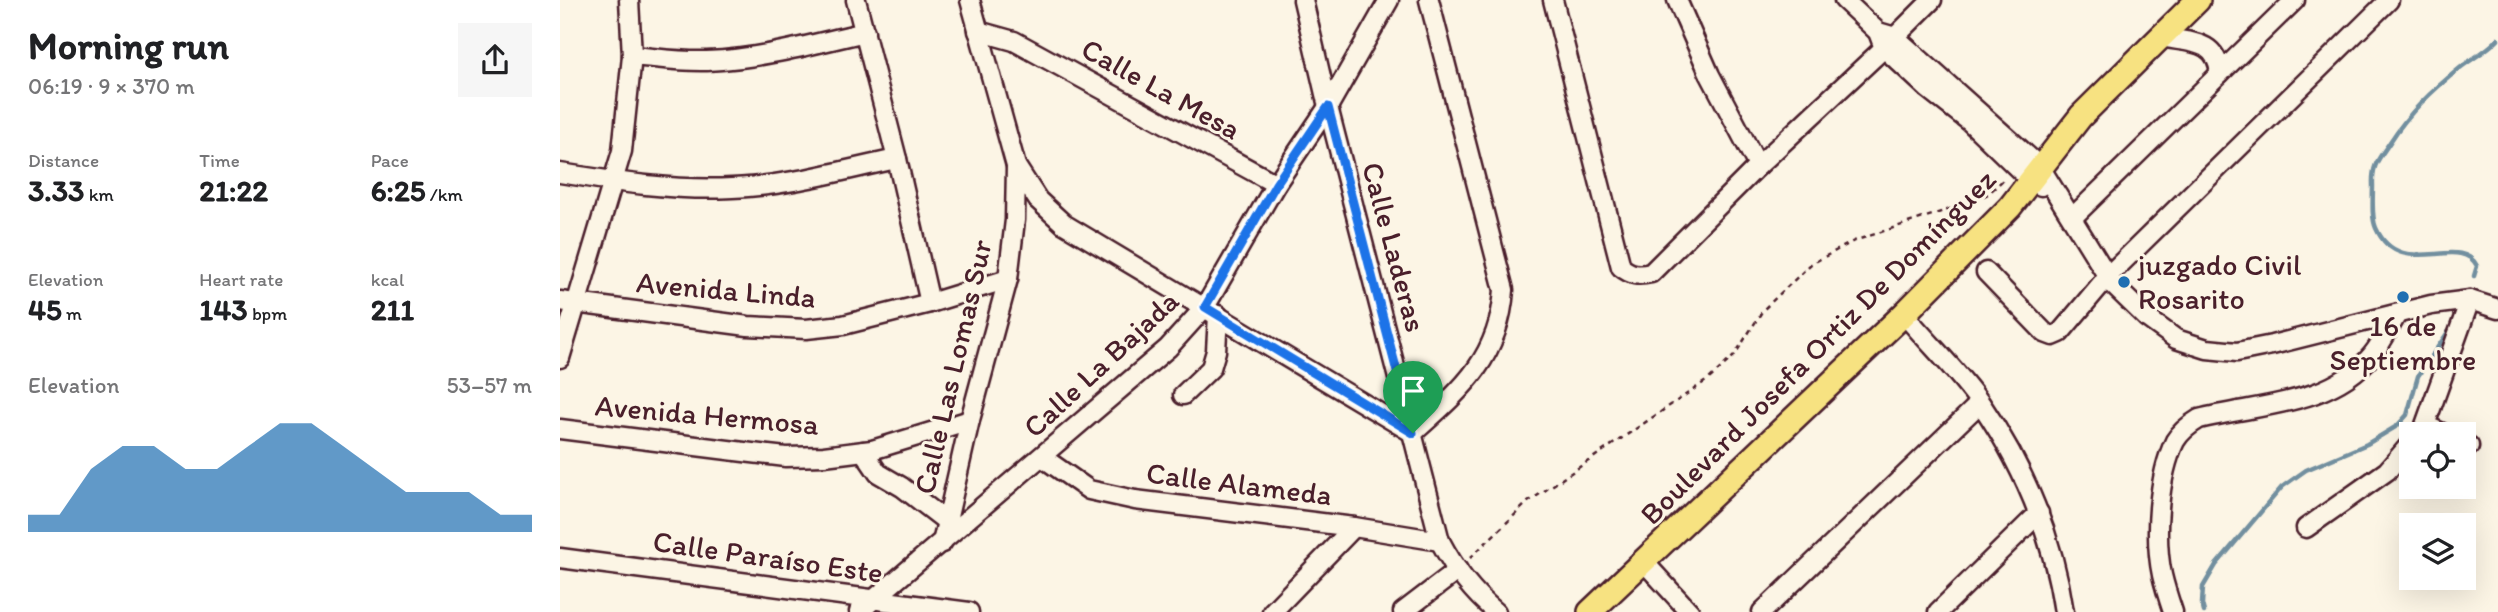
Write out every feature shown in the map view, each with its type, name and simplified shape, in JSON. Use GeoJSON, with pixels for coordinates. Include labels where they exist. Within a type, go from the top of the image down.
{"type":"FeatureCollection","features":[{"type":"Feature","properties":{"kind":"main road","name":"Boulevard Josefa Ortiz De Domínguez"},"geometry":{"type":"LineString","coordinates":[[1590,612],[1904,314],[2010,206],[2029,171],[2198,0]]}},
{"type":"Feature","properties":{"kind":"street"},"geometry":{"type":"LineString","coordinates":[[560,358],[568,302],[622,151],[632,57],[629,0]]}},
{"type":"Feature","properties":{"kind":"street"},"geometry":{"type":"LineString","coordinates":[[856,0],[898,159],[930,303]]}},
{"type":"Feature","properties":{"kind":"street","name":"Calle Las Lomas Sur"},"geometry":{"type":"LineString","coordinates":[[942,543],[970,421],[1008,279],[1015,220],[1016,166],[970,0]]}},
{"type":"Feature","properties":{"kind":"street","name":"Calle Laderas"},"geometry":{"type":"LineString","coordinates":[[1303,0],[1440,541],[1479,598],[1496,612]]}},
{"type":"Feature","properties":{"kind":"street","name":"Calle La Bajada"},"geometry":{"type":"LineString","coordinates":[[865,606],[1211,311],[1276,184],[1328,107],[1389,0]]}},
{"type":"Feature","properties":{"kind":"street"},"geometry":{"type":"LineString","coordinates":[[1016,166],[1038,200],[1064,225],[1413,433],[1462,390],[1475,374],[1496,336],[1504,290],[1429,0]]}},
{"type":"Feature","properties":{"kind":"street"},"geometry":{"type":"LineString","coordinates":[[1553,0],[1621,267],[1630,274],[1651,273],[1886,39],[1932,0]]}},
{"type":"Feature","properties":{"kind":"street"},"geometry":{"type":"LineString","coordinates":[[1677,0],[1710,75],[1758,166]]}},
{"type":"Feature","properties":{"kind":"street"},"geometry":{"type":"LineString","coordinates":[[1844,0],[2056,195],[2073,217],[2113,285],[2147,318],[2176,339],[2207,349],[2237,352],[2431,305],[2470,300],[2498,309]]}},
{"type":"Feature","properties":{"kind":"street"},"geometry":{"type":"LineString","coordinates":[[2073,217],[2295,0]]}},
{"type":"Feature","properties":{"kind":"street"},"geometry":{"type":"LineString","coordinates":[[1986,272],[2045,333],[2053,336],[2060,333],[2108,276],[2389,0]]}},
{"type":"Feature","properties":{"kind":"street","name":"Calle La Mesa"},"geometry":{"type":"LineString","coordinates":[[978,31],[1014,40],[1276,184]]}},
{"type":"Feature","properties":{"kind":"street"},"geometry":{"type":"LineString","coordinates":[[632,57],[706,61],[728,59],[781,51],[865,32]]}},
{"type":"Feature","properties":{"kind":"street"},"geometry":{"type":"LineString","coordinates":[[2160,37],[2197,43],[2210,49],[2218,60],[2220,73]]}},
{"type":"Feature","properties":{"kind":"street"},"geometry":{"type":"LineString","coordinates":[[560,173],[697,189],[734,188],[778,184],[898,159]]}},
{"type":"Feature","properties":{"kind":"street","name":"Avenida Linda"},"geometry":{"type":"LineString","coordinates":[[568,302],[748,326],[806,329],[843,325],[930,303],[1008,279]]}},
{"type":"Feature","properties":{"kind":"street"},"geometry":{"type":"LineString","coordinates":[[2424,422],[2470,300]]}},
{"type":"Feature","properties":{"kind":"street"},"geometry":{"type":"LineString","coordinates":[[1183,395],[1211,368],[1216,351],[1211,311]]}},
{"type":"Feature","properties":{"kind":"street"},"geometry":{"type":"LineString","coordinates":[[1904,314],[1980,402],[2017,463],[2039,513],[2059,572],[2064,612]]}},
{"type":"Feature","properties":{"kind":"street"},"geometry":{"type":"LineString","coordinates":[[2173,612],[2162,575],[2158,541],[2161,495],[2176,440],[2186,427],[2199,419],[2304,398],[2332,387],[2371,356],[2397,314]]}},
{"type":"Feature","properties":{"kind":"street"},"geometry":{"type":"LineString","coordinates":[[1762,612],[1980,402]]}},
{"type":"Feature","properties":{"kind":"street","name":"Avenida Hermosa"},"geometry":{"type":"LineString","coordinates":[[560,429],[786,457],[863,451],[970,421]]}},
{"type":"Feature","properties":{"kind":"street"},"geometry":{"type":"LineString","coordinates":[[863,451],[878,473],[902,487],[946,520]]}},
{"type":"Feature","properties":{"kind":"street","name":"Calle Alameda"},"geometry":{"type":"LineString","coordinates":[[1042,457],[1088,490],[1135,500],[1354,527],[1440,541]]}},
{"type":"Feature","properties":{"kind":"street"},"geometry":{"type":"LineString","coordinates":[[2306,528],[2387,471],[2399,457]]}},
{"type":"Feature","properties":{"kind":"street"},"geometry":{"type":"LineString","coordinates":[[1938,612],[2039,513]]}},
{"type":"Feature","properties":{"kind":"street"},"geometry":{"type":"LineString","coordinates":[[1272,612],[1354,527]]}},
{"type":"Feature","properties":{"kind":"street","name":"Calle Paraíso Este"},"geometry":{"type":"LineString","coordinates":[[560,558],[865,606],[969,612]]}},
{"type":"Feature","properties":{"kind":"street"},"geometry":{"type":"LineString","coordinates":[[1644,562],[1690,612]]}},
{"type":"Feature","properties":{"kind":"street"},"geometry":{"type":"LineString","coordinates":[[1403,612],[1458,570]]}},
{"type":"Feature","properties":{"kind":"path"},"geometry":{"type":"LineString","coordinates":[[1458,570],[1528,502],[1709,379],[1734,356],[1763,310],[1811,264],[1854,241],[1962,205],[2029,171]]}},
{"type":"Feature","properties":{"kind":"waterway"},"geometry":{"type":"LineString","coordinates":[[2474,276],[2477,266],[2469,257],[2457,253],[2414,255],[2400,252],[2387,244],[2374,224],[2373,178],[2380,158],[2413,111],[2450,76],[2498,39]]}},
{"type":"Feature","properties":{"kind":"waterway"},"geometry":{"type":"LineString","coordinates":[[2204,612],[2203,587],[2216,565],[2282,487],[2306,470],[2367,444],[2397,426],[2407,415],[2418,376],[2448,332]]}},
{"type":"Feature","properties":{"kind":"place","name":"juzgado Civil Rosarito"},"geometry":{"type":"Point","coordinates":[2124,282]}},
{"type":"Feature","properties":{"kind":"place","name":"16 de Septiembre"},"geometry":{"type":"Point","coordinates":[2403,297]}},
{"type":"Feature","properties":{"kind":"route"},"geometry":{"type":"LineString","coordinates":[[1328,107],[1413,433],[1205,307],[1276,184],[1328,107]]}}]}
